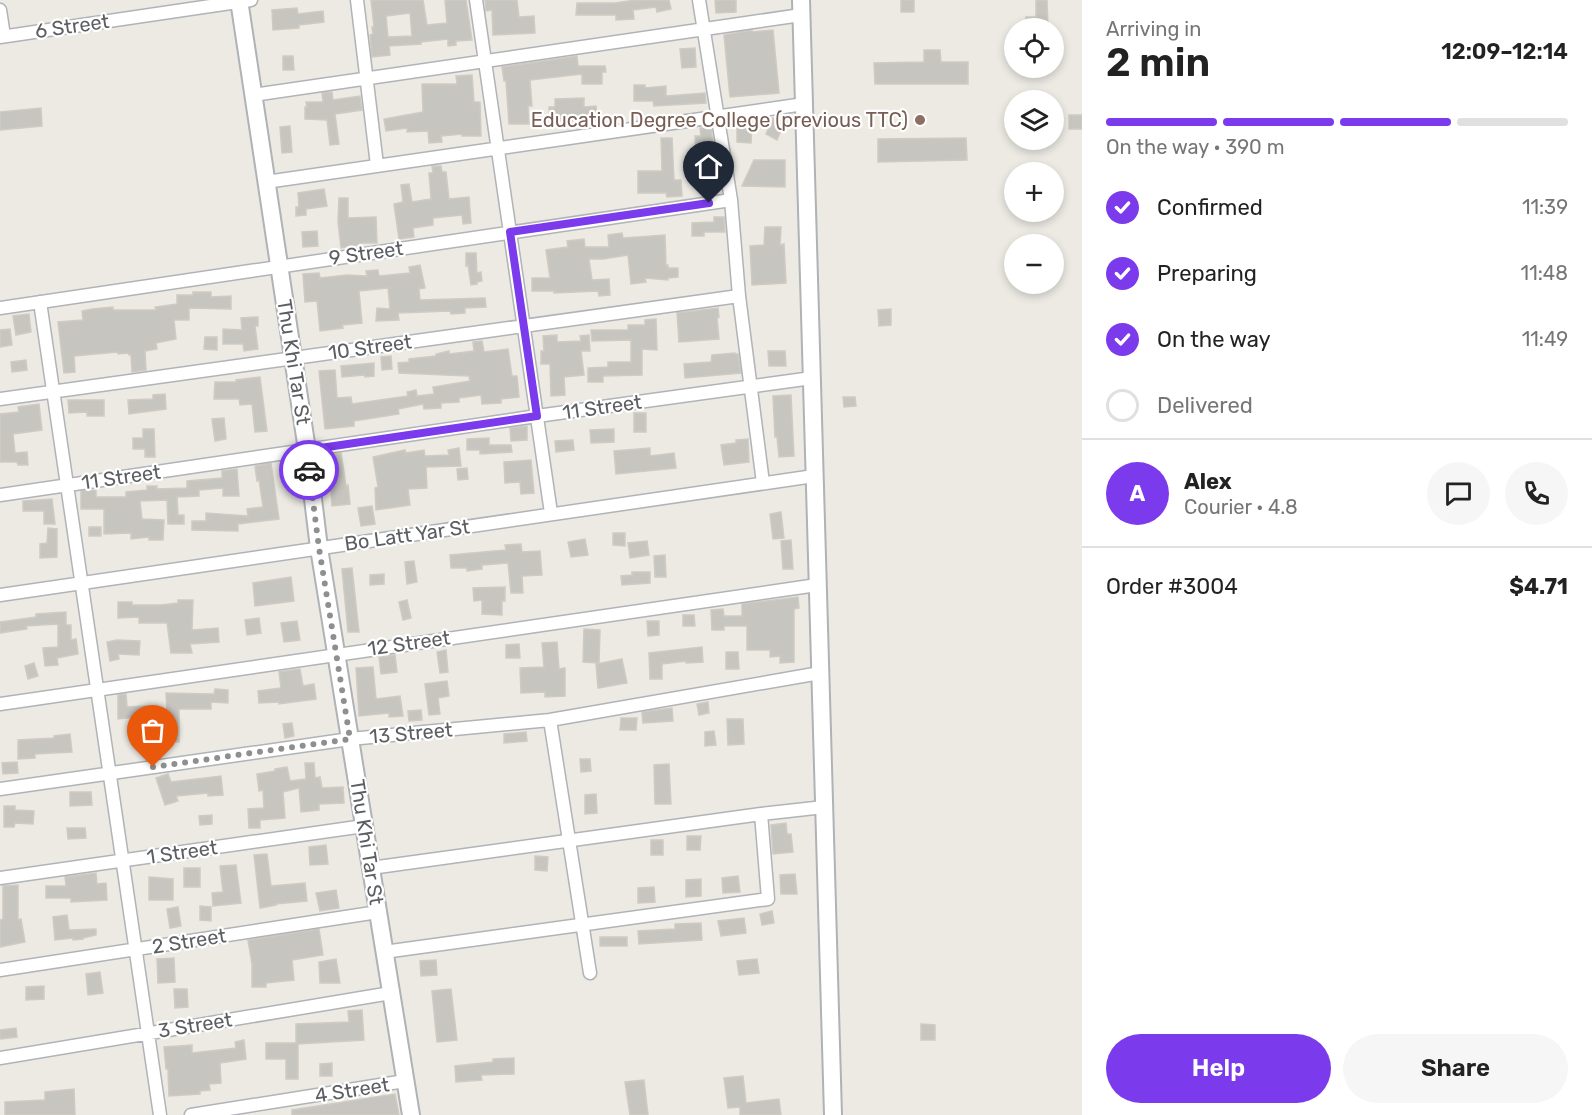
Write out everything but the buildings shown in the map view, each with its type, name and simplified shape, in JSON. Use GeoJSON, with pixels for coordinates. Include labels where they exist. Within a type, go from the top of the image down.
{"type":"FeatureCollection","features":[{"type":"Feature","properties":{"kind":"street"},"geometry":{"type":"LineString","coordinates":[[357,0],[377,165]]}},
{"type":"Feature","properties":{"kind":"street"},"geometry":{"type":"LineString","coordinates":[[476,0],[551,513]]}},
{"type":"Feature","properties":{"kind":"street"},"geometry":{"type":"LineString","coordinates":[[699,0],[731,200],[739,296],[763,483]]}},
{"type":"Feature","properties":{"kind":"street","name":"6 Street"},"geometry":{"type":"LineString","coordinates":[[2,36],[243,1]]}},
{"type":"Feature","properties":{"kind":"street","name":"Thu Khi Tar St"},"geometry":{"type":"LineString","coordinates":[[243,1],[253,95],[307,450],[319,548],[411,1115]]}},
{"type":"Feature","properties":{"kind":"street"},"geometry":{"type":"LineString","coordinates":[[253,95],[703,29],[801,8],[833,1115]]}},
{"type":"Feature","properties":{"kind":"street"},"geometry":{"type":"LineString","coordinates":[[0,10],[2,36]]}},
{"type":"Feature","properties":{"kind":"street"},"geometry":{"type":"LineString","coordinates":[[266,182],[804,104]]}},
{"type":"Feature","properties":{"kind":"street","name":"9 Street"},"geometry":{"type":"LineString","coordinates":[[0,308],[731,200]]}},
{"type":"Feature","properties":{"kind":"street","name":"10 Street"},"geometry":{"type":"LineString","coordinates":[[0,399],[739,296]]}},
{"type":"Feature","properties":{"kind":"street"},"geometry":{"type":"LineString","coordinates":[[40,302],[160,1115]]}},
{"type":"Feature","properties":{"kind":"street","name":"11 Street"},"geometry":{"type":"LineString","coordinates":[[0,495],[812,378]]}},
{"type":"Feature","properties":{"kind":"street","name":"Bo Latt Yar St"},"geometry":{"type":"LineString","coordinates":[[0,595],[814,476]]}},
{"type":"Feature","properties":{"kind":"street","name":"12 Street"},"geometry":{"type":"LineString","coordinates":[[0,704],[818,585]]}},
{"type":"Feature","properties":{"kind":"street","name":"13 Street"},"geometry":{"type":"LineString","coordinates":[[0,789],[350,739],[550,720],[820,673]]}},
{"type":"Feature","properties":{"kind":"street"},"geometry":{"type":"LineString","coordinates":[[550,720],[590,973]]}},
{"type":"Feature","properties":{"kind":"street"},"geometry":{"type":"LineString","coordinates":[[371,868],[824,807]]}},
{"type":"Feature","properties":{"kind":"street"},"geometry":{"type":"LineString","coordinates":[[384,952],[768,899],[761,814]]}},
{"type":"Feature","properties":{"kind":"street","name":"1 Street"},"geometry":{"type":"LineString","coordinates":[[0,878],[364,826]]}},
{"type":"Feature","properties":{"kind":"street","name":"2 Street"},"geometry":{"type":"LineString","coordinates":[[0,970],[378,912]]}},
{"type":"Feature","properties":{"kind":"street","name":"3 Street"},"geometry":{"type":"LineString","coordinates":[[0,1058],[391,993]]}},
{"type":"Feature","properties":{"kind":"street","name":"4 Street"},"geometry":{"type":"LineString","coordinates":[[191,1115],[405,1081]]}},
{"type":"Feature","properties":{"kind":"way so far"},"geometry":{"type":"LineString","coordinates":[[153,767],[350,739],[319,548],[309,470]]}},
{"type":"Feature","properties":{"kind":"place","name":"Education Degree College (previous TTC)"},"geometry":{"type":"Point","coordinates":[920,120]}},
{"type":"Feature","properties":{"kind":"route"},"geometry":{"type":"LineString","coordinates":[[309,470],[307,450],[537,416],[510,232],[709,203]]}}]}
